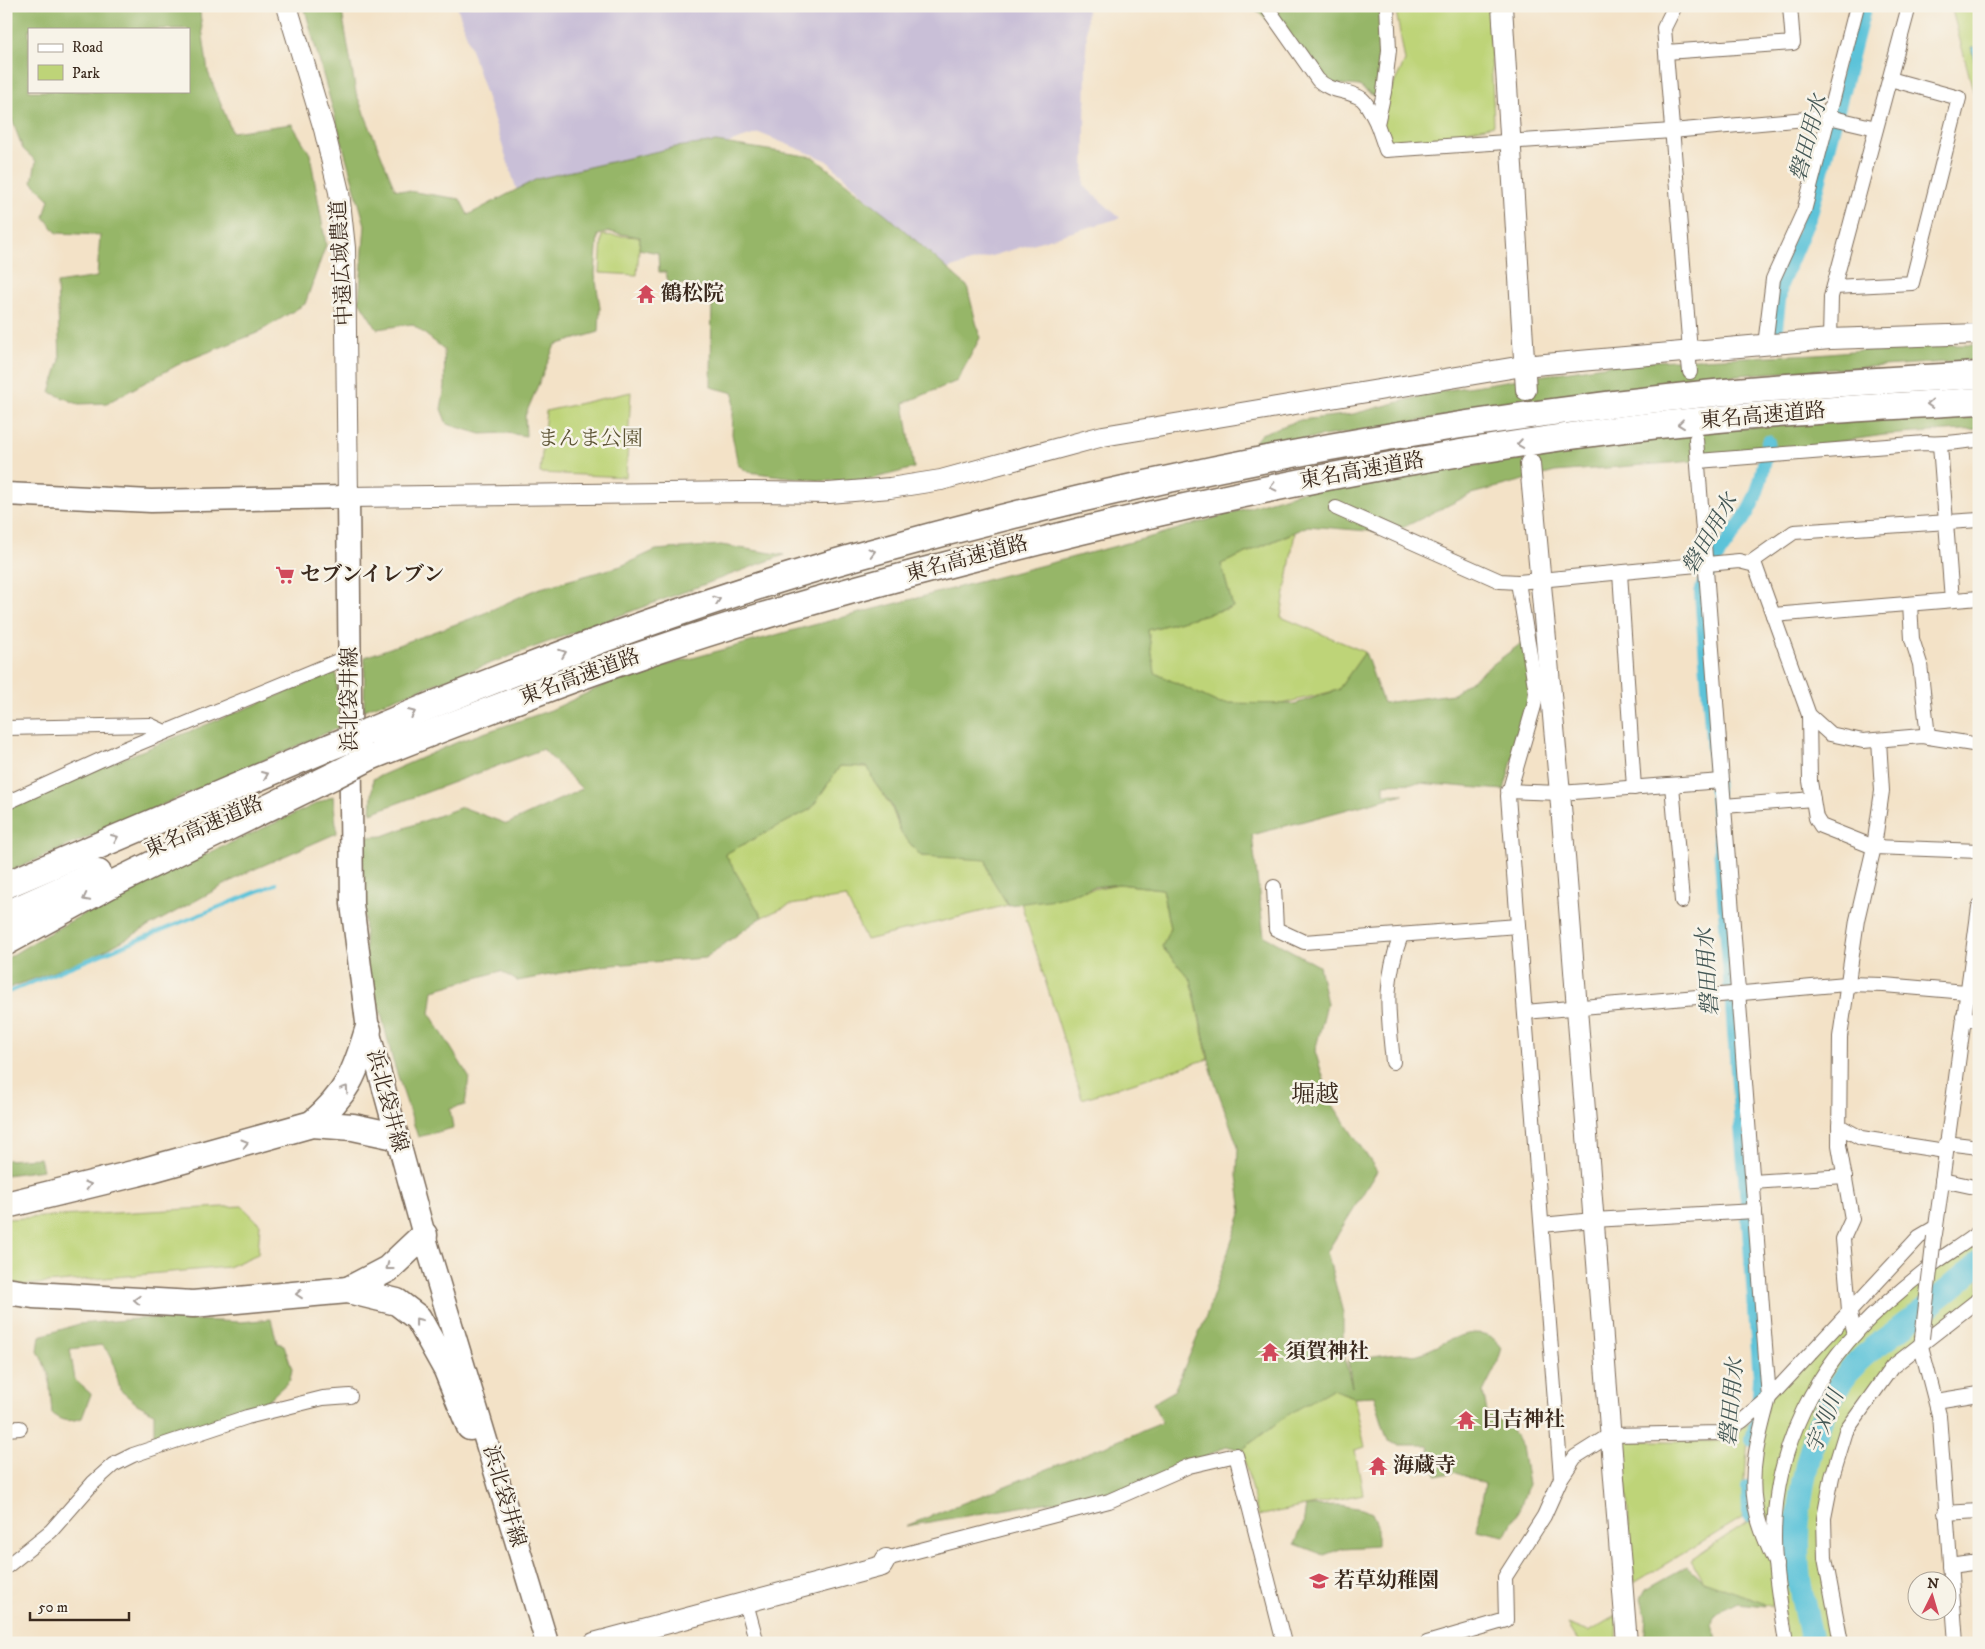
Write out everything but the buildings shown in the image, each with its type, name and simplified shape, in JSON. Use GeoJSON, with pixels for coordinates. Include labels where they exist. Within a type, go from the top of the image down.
{"type":"FeatureCollection","features":[{"type":"Feature","properties":{"kind":"highway","name":"東名高速道路"},"geometry":{"type":"LineString","coordinates":[[6,914],[332,765],[476,686],[581,646],[850,558],[1030,510],[1230,465],[1383,437],[1563,411],[1702,394],[1826,383],[1979,376]]}},
{"type":"Feature","properties":{"kind":"highway","name":"東名高速道路"},"geometry":{"type":"LineString","coordinates":[[368,744],[564,682],[654,650],[777,612],[1044,539],[1293,483],[1566,437],[1823,410],[1979,401]]}},
{"type":"Feature","properties":{"kind":"highway","name":"東名高速道路"},"geometry":{"type":"LineString","coordinates":[[6,885],[332,765]]}},
{"type":"Feature","properties":{"kind":"highway"},"geometry":{"type":"LineString","coordinates":[[6,942],[332,765]]}},
{"type":"Feature","properties":{"kind":"highway"},"geometry":{"type":"LineString","coordinates":[[312,1124],[334,1106],[349,1085],[368,1030]]}},
{"type":"Feature","properties":{"kind":"highway"},"geometry":{"type":"LineString","coordinates":[[6,1205],[312,1124],[353,1128],[395,1136]]}},
{"type":"Feature","properties":{"kind":"highway"},"geometry":{"type":"LineString","coordinates":[[6,1191],[49,1195]]}},
{"type":"Feature","properties":{"kind":"highway"},"geometry":{"type":"LineString","coordinates":[[348,1290],[388,1268],[424,1235]]}},
{"type":"Feature","properties":{"kind":"highway"},"geometry":{"type":"LineString","coordinates":[[6,1290],[33,1295],[193,1304],[348,1290],[397,1302],[418,1318],[447,1370],[470,1426]]}},
{"type":"Feature","properties":{"kind":"main road"},"geometry":{"type":"LineString","coordinates":[[6,494],[151,502],[348,497]]}},
{"type":"Feature","properties":{"kind":"main road","name":"浜北袋井線"},"geometry":{"type":"LineString","coordinates":[[348,497],[352,904],[368,1030],[395,1136],[547,1643]]}},
{"type":"Feature","properties":{"kind":"main road","name":"浜北袋井線"},"geometry":{"type":"LineString","coordinates":[[424,1235],[442,1325],[533,1643]]}},
{"type":"Feature","properties":{"kind":"street","name":"中遠広域農道"},"geometry":{"type":"LineString","coordinates":[[287,6],[324,129],[339,192],[345,248],[348,497]]}},
{"type":"Feature","properties":{"kind":"street"},"geometry":{"type":"LineString","coordinates":[[1266,6],[1318,80],[1328,89],[1350,93],[1363,100],[1377,124],[1386,150],[1672,131],[1829,117],[1876,128]]}},
{"type":"Feature","properties":{"kind":"street"},"geometry":{"type":"LineString","coordinates":[[1377,124],[1384,92],[1389,50],[1388,6]]}},
{"type":"Feature","properties":{"kind":"street"},"geometry":{"type":"LineString","coordinates":[[1502,6],[1526,390]]}},
{"type":"Feature","properties":{"kind":"street"},"geometry":{"type":"LineString","coordinates":[[1675,6],[1664,28],[1690,372]]}},
{"type":"Feature","properties":{"kind":"street"},"geometry":{"type":"LineString","coordinates":[[1666,52],[1793,43],[1790,6]]}},
{"type":"Feature","properties":{"kind":"street"},"geometry":{"type":"LineString","coordinates":[[1765,345],[1773,280],[1804,211],[1857,6]]}},
{"type":"Feature","properties":{"kind":"street"},"geometry":{"type":"LineString","coordinates":[[1830,340],[1834,287],[1909,6]]}},
{"type":"Feature","properties":{"kind":"street"},"geometry":{"type":"LineString","coordinates":[[1834,287],[1912,283],[1959,98],[1890,78]]}},
{"type":"Feature","properties":{"kind":"street"},"geometry":{"type":"LineString","coordinates":[[348,497],[727,492],[829,493],[890,488],[941,480],[1103,436],[1523,366],[1830,340],[1979,334]]}},
{"type":"Feature","properties":{"kind":"street"},"geometry":{"type":"LineString","coordinates":[[1696,439],[1768,1398],[1755,1456],[1754,1503],[1759,1523],[1776,1566]]}},
{"type":"Feature","properties":{"kind":"street"},"geometry":{"type":"LineString","coordinates":[[1698,461],[1925,442],[1940,445],[1953,441],[1979,440]]}},
{"type":"Feature","properties":{"kind":"street"},"geometry":{"type":"LineString","coordinates":[[1940,445],[1952,600]]}},
{"type":"Feature","properties":{"kind":"street"},"geometry":{"type":"LineString","coordinates":[[1530,464],[1578,1008],[1627,1643]]}},
{"type":"Feature","properties":{"kind":"street"},"geometry":{"type":"LineString","coordinates":[[1336,508],[1500,581],[1518,582],[1739,561],[1755,564],[1809,714],[1813,799],[1816,818],[1821,826],[1874,847],[1979,851]]}},
{"type":"Feature","properties":{"kind":"street"},"geometry":{"type":"LineString","coordinates":[[1750,563],[1794,532],[1979,520]]}},
{"type":"Feature","properties":{"kind":"street"},"geometry":{"type":"LineString","coordinates":[[1620,573],[1634,788]]}},
{"type":"Feature","properties":{"kind":"street"},"geometry":{"type":"LineString","coordinates":[[1518,582],[1536,692],[1534,706],[1508,791],[1561,1478]]}},
{"type":"Feature","properties":{"kind":"street"},"geometry":{"type":"LineString","coordinates":[[1773,615],[1979,598]]}},
{"type":"Feature","properties":{"kind":"street"},"geometry":{"type":"LineString","coordinates":[[1910,604],[1912,639],[1920,664],[1928,737]]}},
{"type":"Feature","properties":{"kind":"street"},"geometry":{"type":"LineString","coordinates":[[6,803],[165,732],[350,656]]}},
{"type":"Feature","properties":{"kind":"street"},"geometry":{"type":"LineString","coordinates":[[1809,714],[1830,734],[1863,741],[1928,737],[1979,745]]}},
{"type":"Feature","properties":{"kind":"street"},"geometry":{"type":"LineString","coordinates":[[6,728],[150,725],[165,732]]}},
{"type":"Feature","properties":{"kind":"street"},"geometry":{"type":"LineString","coordinates":[[1855,1334],[1849,1310],[1843,1240],[1852,1219],[1839,1146],[1840,1037],[1846,984],[1857,920],[1874,847],[1882,791],[1879,740]]}},
{"type":"Feature","properties":{"kind":"street"},"geometry":{"type":"LineString","coordinates":[[1508,791],[1560,793],[1722,781]]}},
{"type":"Feature","properties":{"kind":"street"},"geometry":{"type":"LineString","coordinates":[[1672,785],[1682,901]]}},
{"type":"Feature","properties":{"kind":"street"},"geometry":{"type":"LineString","coordinates":[[1724,806],[1813,799]]}},
{"type":"Feature","properties":{"kind":"street"},"geometry":{"type":"LineString","coordinates":[[1274,887],[1276,929],[1304,942],[1518,926]]}},
{"type":"Feature","properties":{"kind":"street"},"geometry":{"type":"LineString","coordinates":[[1956,1643],[1936,1401],[1922,1342],[1966,992],[1975,958],[1979,907]]}},
{"type":"Feature","properties":{"kind":"street"},"geometry":{"type":"LineString","coordinates":[[1393,1062],[1388,982],[1392,960],[1401,935]]}},
{"type":"Feature","properties":{"kind":"street"},"geometry":{"type":"LineString","coordinates":[[1525,1012],[1846,984],[1884,985],[1966,992]]}},
{"type":"Feature","properties":{"kind":"street"},"geometry":{"type":"LineString","coordinates":[[1963,1017],[1979,1021]]}},
{"type":"Feature","properties":{"kind":"street"},"geometry":{"type":"LineString","coordinates":[[1839,1126],[1861,1138],[1946,1147],[1979,1147]]}},
{"type":"Feature","properties":{"kind":"street"},"geometry":{"type":"LineString","coordinates":[[1753,1182],[1845,1176]]}},
{"type":"Feature","properties":{"kind":"street"},"geometry":{"type":"LineString","coordinates":[[1942,1180],[1979,1188]]}},
{"type":"Feature","properties":{"kind":"street"},"geometry":{"type":"LineString","coordinates":[[1542,1225],[1594,1220],[1755,1211]]}},
{"type":"Feature","properties":{"kind":"street"},"geometry":{"type":"LineString","coordinates":[[1427,1643],[1506,1620],[1505,1577],[1544,1516],[1561,1478],[1575,1457],[1610,1435],[1722,1433],[1742,1422],[1768,1398],[1919,1238],[1935,1232]]}},
{"type":"Feature","properties":{"kind":"street"},"geometry":{"type":"LineString","coordinates":[[1786,1643],[1774,1537],[1777,1495],[1793,1433],[1804,1405],[1841,1348],[1882,1306],[1936,1262],[1979,1232]]}},
{"type":"Feature","properties":{"kind":"street"},"geometry":{"type":"LineString","coordinates":[[1841,1643],[1825,1558],[1824,1518],[1832,1477],[1846,1431],[1892,1367],[1979,1299]]}},
{"type":"Feature","properties":{"kind":"street"},"geometry":{"type":"LineString","coordinates":[[1936,1401],[1979,1394]]}},
{"type":"Feature","properties":{"kind":"street"},"geometry":{"type":"LineString","coordinates":[[6,1567],[51,1531],[93,1483],[113,1465],[126,1458],[169,1441],[247,1417],[323,1398],[350,1396]]}},
{"type":"Feature","properties":{"kind":"street"},"geometry":{"type":"LineString","coordinates":[[594,1643],[882,1566],[886,1560],[1109,1501],[1189,1466],[1236,1455],[1284,1643]]}},
{"type":"Feature","properties":{"kind":"street"},"geometry":{"type":"LineString","coordinates":[[1945,1513],[1979,1511]]}},
{"type":"Feature","properties":{"kind":"street"},"geometry":{"type":"LineString","coordinates":[[1950,1566],[1979,1562]]}},
{"type":"Feature","properties":{"kind":"street"},"geometry":{"type":"LineString","coordinates":[[746,1603],[757,1643]]}},
{"type":"Feature","properties":{"kind":"shaded area"},"geometry":{"type":"Polygon","coordinates":[[[457,6],[1087,6],[1084,186],[1120,218],[944,270],[826,160],[759,133],[523,209],[457,6]]]}},
{"type":"Feature","properties":{"kind":"green space"},"geometry":{"type":"Polygon","coordinates":[[[6,6],[199,6],[208,72],[232,132],[292,124],[310,154],[326,245],[305,304],[257,333],[183,362],[107,403],[78,404],[50,392],[60,360],[57,283],[97,277],[100,235],[57,233],[44,217],[49,199],[32,182],[36,161],[23,149],[6,104],[6,6]]]}},
{"type":"Feature","properties":{"kind":"green space"},"geometry":{"type":"Polygon","coordinates":[[[304,6],[341,6],[356,93],[395,189],[460,199],[468,215],[537,179],[676,147],[716,142],[813,157],[887,215],[967,286],[980,338],[957,381],[904,403],[914,468],[868,480],[823,481],[748,472],[738,465],[732,434],[734,393],[711,387],[712,289],[668,282],[666,272],[659,272],[658,253],[639,249],[640,237],[609,232],[598,235],[595,274],[600,308],[599,332],[555,345],[525,416],[526,436],[507,433],[481,434],[447,424],[441,409],[445,386],[444,349],[412,324],[377,329],[359,301],[365,225],[304,6]]]}},
{"type":"Feature","properties":{"kind":"green space"},"geometry":{"type":"Polygon","coordinates":[[[1252,6],[1378,6],[1388,62],[1382,102],[1359,86],[1322,83],[1292,43],[1252,6]]]}},
{"type":"Feature","properties":{"kind":"green space"},"geometry":{"type":"Polygon","coordinates":[[[1395,6],[1489,6],[1494,125],[1386,150],[1380,112],[1405,61],[1395,6]]]}},
{"type":"Feature","properties":{"kind":"green space"},"geometry":{"type":"Polygon","coordinates":[[[1951,6],[1979,6],[1979,113],[1951,6]]]}},
{"type":"Feature","properties":{"kind":"green space"},"geometry":{"type":"Polygon","coordinates":[[[602,235],[640,237],[637,275],[600,273],[602,235]]]}},
{"type":"Feature","properties":{"kind":"green space"},"geometry":{"type":"Polygon","coordinates":[[[1920,345],[1979,345],[1979,360],[1738,375],[1485,410],[1250,448],[1261,434],[1300,420],[1353,414],[1441,391],[1629,362],[1817,354],[1920,345]]]}},
{"type":"Feature","properties":{"kind":"green space","name":"まんま公園"},"geometry":{"type":"Polygon","coordinates":[[[631,392],[626,477],[540,473],[546,411],[631,392]]]}},
{"type":"Feature","properties":{"kind":"green space"},"geometry":{"type":"Polygon","coordinates":[[[1979,409],[1979,429],[1884,435],[1720,459],[1555,472],[1471,494],[1392,533],[1308,526],[1221,564],[1233,607],[1148,630],[1155,673],[1218,703],[1294,704],[1338,690],[1365,652],[1383,703],[1453,694],[1527,639],[1534,679],[1504,790],[1418,783],[1384,784],[1384,794],[1404,794],[1252,835],[1264,936],[1319,966],[1327,1004],[1315,1051],[1331,1102],[1377,1171],[1327,1252],[1343,1313],[1343,1352],[1352,1387],[1348,1361],[1389,1355],[1416,1355],[1450,1340],[1472,1333],[1483,1334],[1493,1338],[1502,1348],[1497,1364],[1483,1392],[1487,1412],[1509,1426],[1522,1447],[1528,1485],[1520,1508],[1505,1536],[1477,1530],[1485,1484],[1457,1472],[1436,1476],[1428,1445],[1398,1445],[1388,1441],[1374,1396],[1354,1397],[1332,1389],[1286,1416],[1242,1450],[1226,1446],[1189,1466],[1145,1486],[906,1526],[1162,1423],[1153,1403],[1174,1391],[1204,1322],[1242,1211],[1237,1176],[1238,1147],[1213,1077],[1191,980],[1162,947],[1170,928],[1162,889],[1119,884],[1094,887],[1055,899],[1008,905],[989,874],[986,860],[921,856],[901,833],[892,806],[874,782],[868,767],[840,766],[811,809],[725,854],[762,917],[705,958],[599,966],[517,981],[501,971],[433,990],[430,1014],[469,1077],[465,1105],[450,1109],[453,1128],[418,1137],[393,1061],[380,1009],[366,968],[362,850],[367,837],[383,836],[462,807],[507,824],[582,789],[543,749],[371,813],[373,779],[460,741],[551,710],[617,679],[783,633],[1158,535],[1304,491],[1708,431],[1979,409]]]}},
{"type":"Feature","properties":{"kind":"green space"},"geometry":{"type":"Polygon","coordinates":[[[1295,532],[1281,617],[1365,652],[1338,690],[1281,704],[1218,703],[1155,673],[1148,630],[1233,607],[1221,564],[1295,532]]]}},
{"type":"Feature","properties":{"kind":"green space"},"geometry":{"type":"Polygon","coordinates":[[[721,545],[784,555],[364,710],[365,657],[478,616],[537,589],[621,566],[656,550],[721,545]]]}},
{"type":"Feature","properties":{"kind":"green space"},"geometry":{"type":"Polygon","coordinates":[[[336,672],[340,727],[6,873],[6,806],[336,672]]]}},
{"type":"Feature","properties":{"kind":"green space"},"geometry":{"type":"Polygon","coordinates":[[[840,766],[868,767],[874,782],[891,806],[901,833],[921,856],[986,859],[989,874],[1008,905],[866,940],[846,897],[790,905],[762,917],[725,854],[811,809],[840,766]]]}},
{"type":"Feature","properties":{"kind":"green space"},"geometry":{"type":"Polygon","coordinates":[[[333,796],[337,833],[248,872],[91,958],[6,989],[6,959],[45,935],[167,873],[333,796]]]}},
{"type":"Feature","properties":{"kind":"green space"},"geometry":{"type":"Polygon","coordinates":[[[1119,884],[1162,889],[1170,928],[1162,947],[1191,980],[1208,1059],[1082,1099],[1021,903],[1119,884]]]}},
{"type":"Feature","properties":{"kind":"green space"},"geometry":{"type":"Polygon","coordinates":[[[40,1158],[43,1170],[6,1175],[6,1160],[40,1158]]]}},
{"type":"Feature","properties":{"kind":"green space"},"geometry":{"type":"Polygon","coordinates":[[[242,1206],[260,1224],[258,1254],[228,1267],[24,1285],[6,1281],[6,1219],[242,1206]]]}},
{"type":"Feature","properties":{"kind":"green space"},"geometry":{"type":"Polygon","coordinates":[[[1979,1233],[1979,1298],[1892,1367],[1832,1465],[1820,1529],[1840,1643],[1787,1643],[1775,1551],[1756,1511],[1756,1452],[1769,1398],[1851,1317],[1855,1334],[1843,1348],[1979,1233]]]}},
{"type":"Feature","properties":{"kind":"green space"},"geometry":{"type":"Polygon","coordinates":[[[148,1318],[242,1322],[271,1319],[277,1343],[284,1345],[292,1369],[290,1380],[264,1404],[154,1439],[154,1413],[137,1404],[120,1390],[112,1357],[102,1345],[70,1349],[75,1380],[91,1394],[82,1418],[66,1420],[59,1419],[52,1414],[49,1375],[38,1351],[40,1336],[79,1324],[148,1318]]]}},
{"type":"Feature","properties":{"kind":"green space"},"geometry":{"type":"Polygon","coordinates":[[[1332,1389],[1354,1397],[1365,1447],[1355,1450],[1363,1494],[1258,1516],[1242,1450],[1248,1436],[1332,1389]]]}},
{"type":"Feature","properties":{"kind":"green space"},"geometry":{"type":"Polygon","coordinates":[[[1749,1423],[1742,1518],[1634,1583],[1622,1441],[1721,1441],[1749,1423]]]}},
{"type":"Feature","properties":{"kind":"green space"},"geometry":{"type":"Polygon","coordinates":[[[1340,1505],[1372,1513],[1377,1525],[1377,1546],[1343,1548],[1324,1555],[1295,1544],[1303,1525],[1306,1506],[1340,1505]]]}},
{"type":"Feature","properties":{"kind":"green space"},"geometry":{"type":"Polygon","coordinates":[[[1753,1518],[1776,1571],[1773,1607],[1703,1581],[1691,1560],[1753,1518]]]}},
{"type":"Feature","properties":{"kind":"green space"},"geometry":{"type":"Polygon","coordinates":[[[1687,1566],[1703,1581],[1763,1602],[1766,1606],[1739,1603],[1715,1614],[1713,1624],[1718,1643],[1644,1643],[1646,1616],[1641,1598],[1646,1589],[1687,1566]]]}},
{"type":"Feature","properties":{"kind":"green space"},"geometry":{"type":"Polygon","coordinates":[[[1618,1615],[1617,1643],[1580,1643],[1568,1624],[1589,1632],[1618,1615]]]}},
{"type":"Feature","properties":{"kind":"water"},"geometry":{"type":"Polygon","coordinates":[[[1971,47],[1979,47],[1979,78],[1971,47]]]}},
{"type":"Feature","properties":{"kind":"waterway","name":"磐田用水"},"geometry":{"type":"LineString","coordinates":[[1775,336],[1781,285],[1811,214],[1865,6]]}},
{"type":"Feature","properties":{"kind":"waterway","name":"磐田用水"},"geometry":{"type":"LineString","coordinates":[[1752,1439],[1758,1413],[1760,1378],[1701,593],[1716,559],[1751,506],[1762,475],[1768,442]]}},
{"type":"Feature","properties":{"kind":"waterway"},"geometry":{"type":"LineString","coordinates":[[6,993],[276,884]]}},
{"type":"Feature","properties":{"kind":"waterway","name":"宇刈川"},"geometry":{"type":"LineString","coordinates":[[1812,1643],[1799,1579],[1797,1552],[1798,1524],[1807,1464],[1827,1407],[1841,1382],[1858,1361],[1932,1303],[1979,1263]]}},
{"type":"Feature","properties":{"kind":"waterway","name":"磐田用水"},"geometry":{"type":"LineString","coordinates":[[1748,1487],[1749,1515]]}},
{"type":"Feature","properties":{"kind":"place","name":"鶴松院"},"geometry":{"type":"Point","coordinates":[646,294]}},
{"type":"Feature","properties":{"kind":"place","name":"セブンイレブン"},"geometry":{"type":"Point","coordinates":[285,575]}},
{"type":"Feature","properties":{"kind":"place","name":"須賀神社"},"geometry":{"type":"Point","coordinates":[1270,1352]}},
{"type":"Feature","properties":{"kind":"place","name":"日吉神社"},"geometry":{"type":"Point","coordinates":[1466,1420]}},
{"type":"Feature","properties":{"kind":"place","name":"海蔵寺"},"geometry":{"type":"Point","coordinates":[1378,1466]}},
{"type":"Feature","properties":{"kind":"place","name":"若草幼稚園"},"geometry":{"type":"Point","coordinates":[1319,1581]}},
{"type":"Feature","properties":{"kind":"district","name":"堀越"},"geometry":{"type":"Point","coordinates":[1315,1095]}}]}
